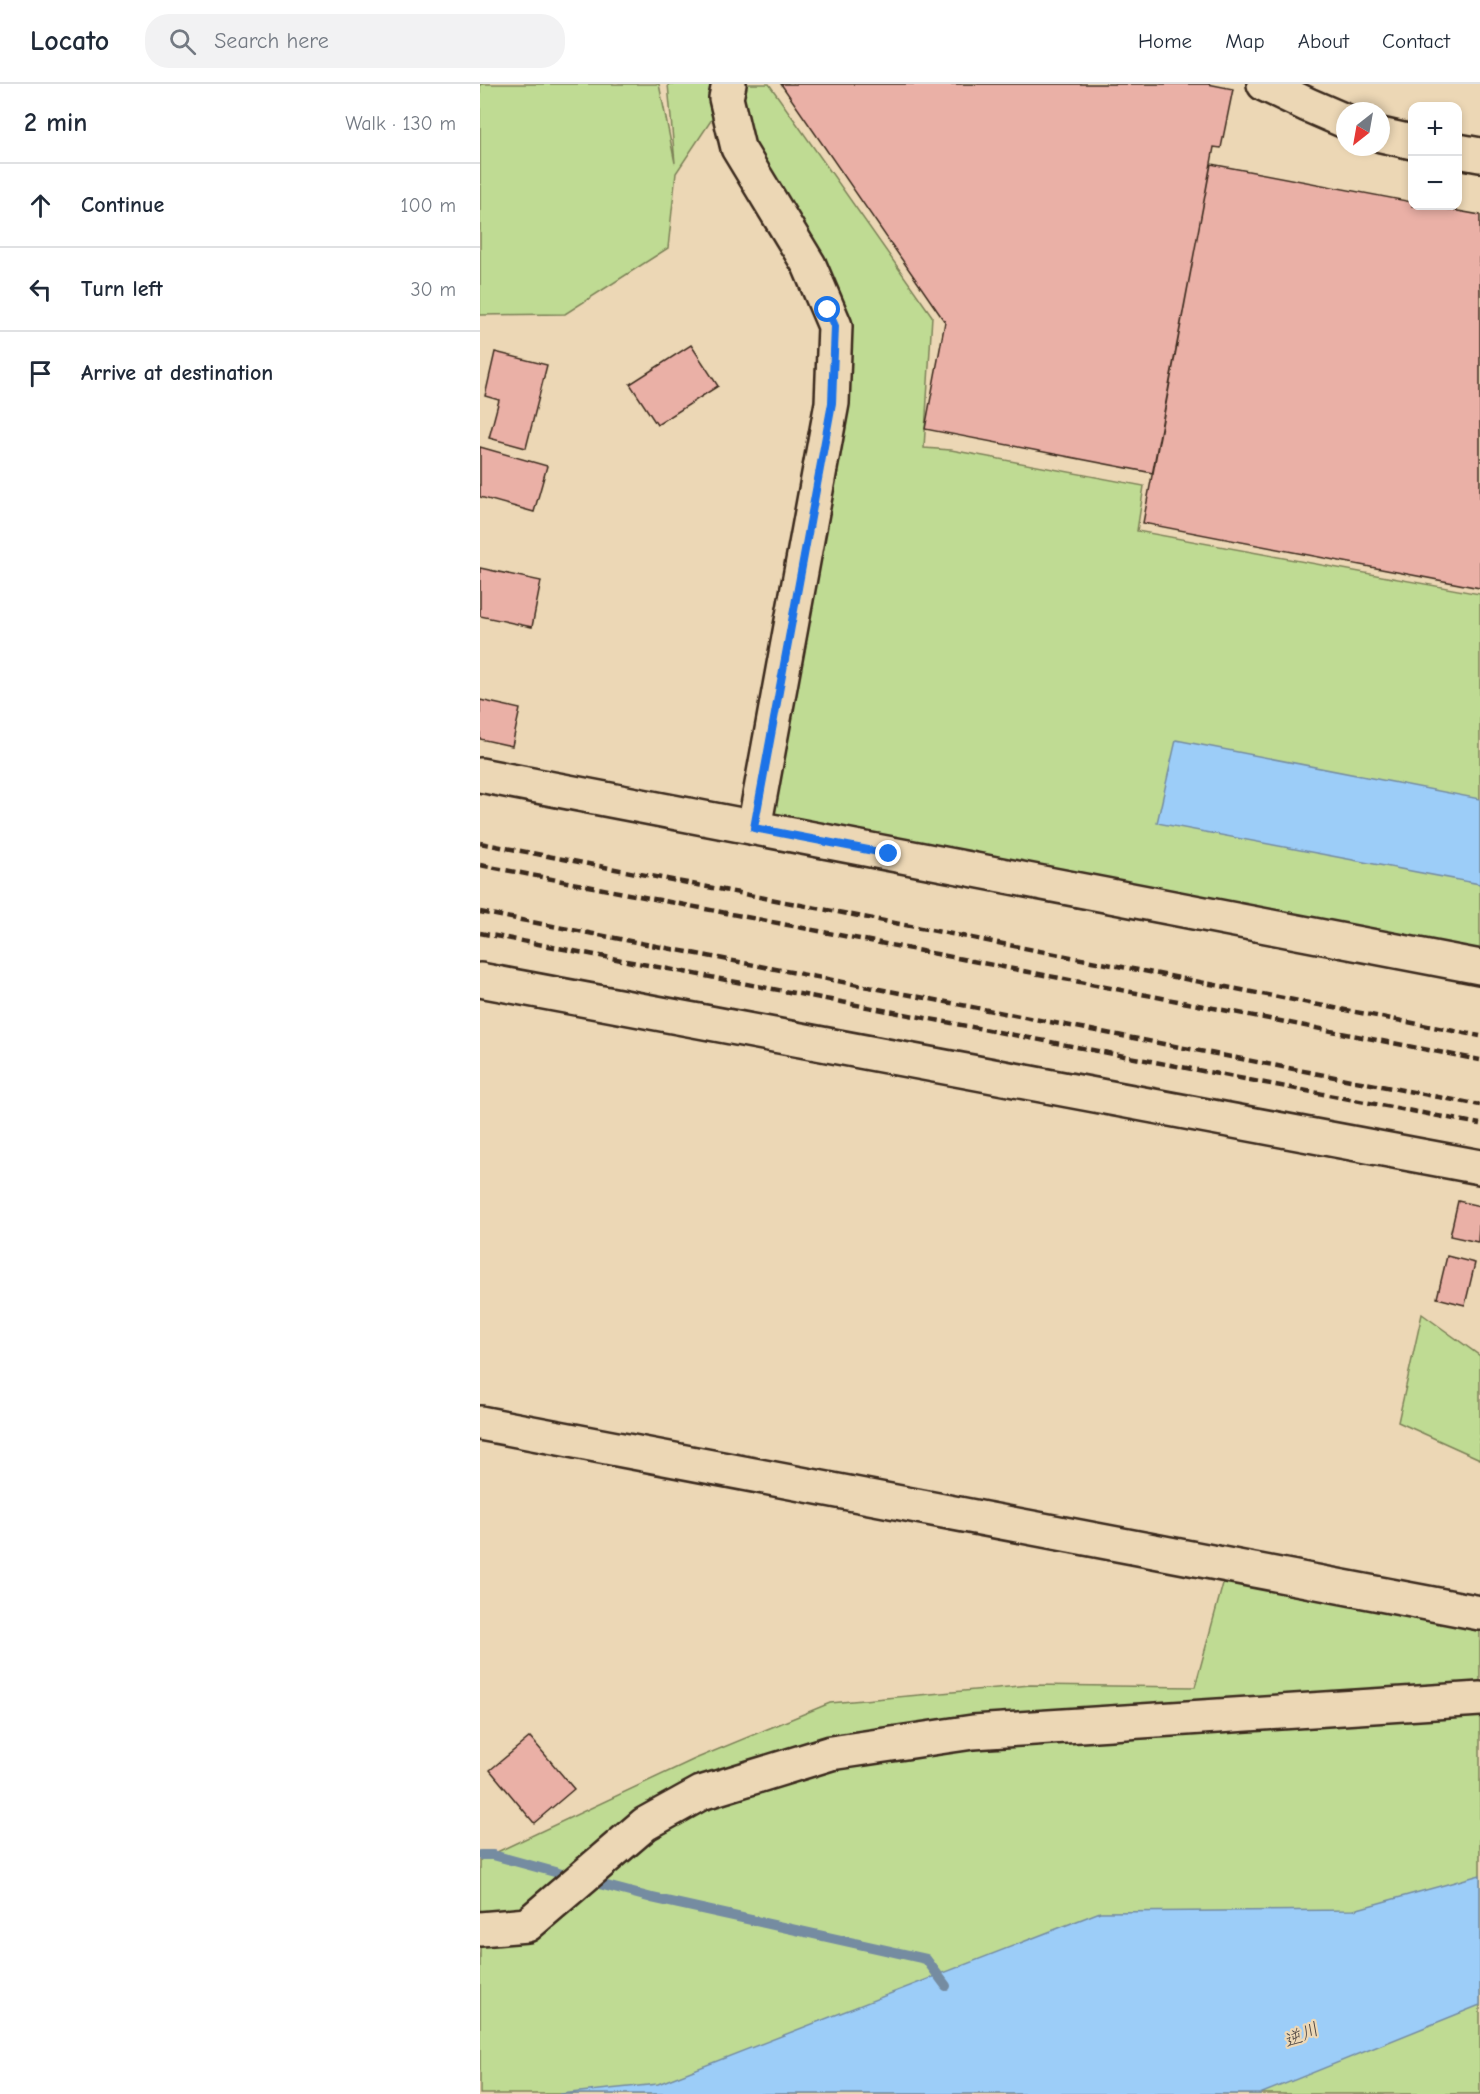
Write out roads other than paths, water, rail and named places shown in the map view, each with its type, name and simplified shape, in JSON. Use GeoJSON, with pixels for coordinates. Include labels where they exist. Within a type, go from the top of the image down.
{"type":"FeatureCollection","features":[{"type":"Feature","properties":{"kind":"street"},"geometry":{"type":"LineString","coordinates":[[729,84],[726,98],[738,148],[809,265],[835,326],[832,403],[754,828]]}},
{"type":"Feature","properties":{"kind":"street"},"geometry":{"type":"LineString","coordinates":[[1264,84],[1336,117]]}},
{"type":"Feature","properties":{"kind":"street"},"geometry":{"type":"LineString","coordinates":[[1390,137],[1408,141]]}},
{"type":"Feature","properties":{"kind":"street"},"geometry":{"type":"LineString","coordinates":[[1462,152],[1480,155]]}},
{"type":"Feature","properties":{"kind":"street"},"geometry":{"type":"LineString","coordinates":[[480,775],[1480,967]]}},
{"type":"Feature","properties":{"kind":"street"},"geometry":{"type":"LineString","coordinates":[[480,980],[1480,1167]]}},
{"type":"Feature","properties":{"kind":"street"},"geometry":{"type":"LineString","coordinates":[[480,1423],[1480,1613]]}},
{"type":"Feature","properties":{"kind":"street"},"geometry":{"type":"LineString","coordinates":[[480,1929],[527,1924],[645,1824],[701,1793],[831,1754],[973,1732],[1480,1699]]}},
{"type":"Feature","properties":{"kind":"water"},"geometry":{"type":"Polygon","coordinates":[[[1176,740],[1480,799],[1480,884],[1157,823],[1176,740]]]}},
{"type":"Feature","properties":{"kind":"water","name":"逆川"},"geometry":{"type":"Polygon","coordinates":[[[1480,1875],[1480,2005],[1260,2094],[560,2094],[658,2084],[1100,1912],[1354,1910],[1480,1875]]]}},
{"type":"Feature","properties":{"kind":"waterway"},"geometry":{"type":"LineString","coordinates":[[480,1855],[493,1855],[573,1877]]}},
{"type":"Feature","properties":{"kind":"waterway"},"geometry":{"type":"LineString","coordinates":[[588,1881],[652,1898],[926,1959],[946,1986]]}},
{"type":"Feature","properties":{"kind":"railway"},"geometry":{"type":"LineString","coordinates":[[480,843],[1480,1036]]}},
{"type":"Feature","properties":{"kind":"railway"},"geometry":{"type":"LineString","coordinates":[[480,865],[1480,1060]]}},
{"type":"Feature","properties":{"kind":"railway"},"geometry":{"type":"LineString","coordinates":[[480,912],[1480,1105]]}},
{"type":"Feature","properties":{"kind":"railway"},"geometry":{"type":"LineString","coordinates":[[480,933],[1480,1124]]}}]}
